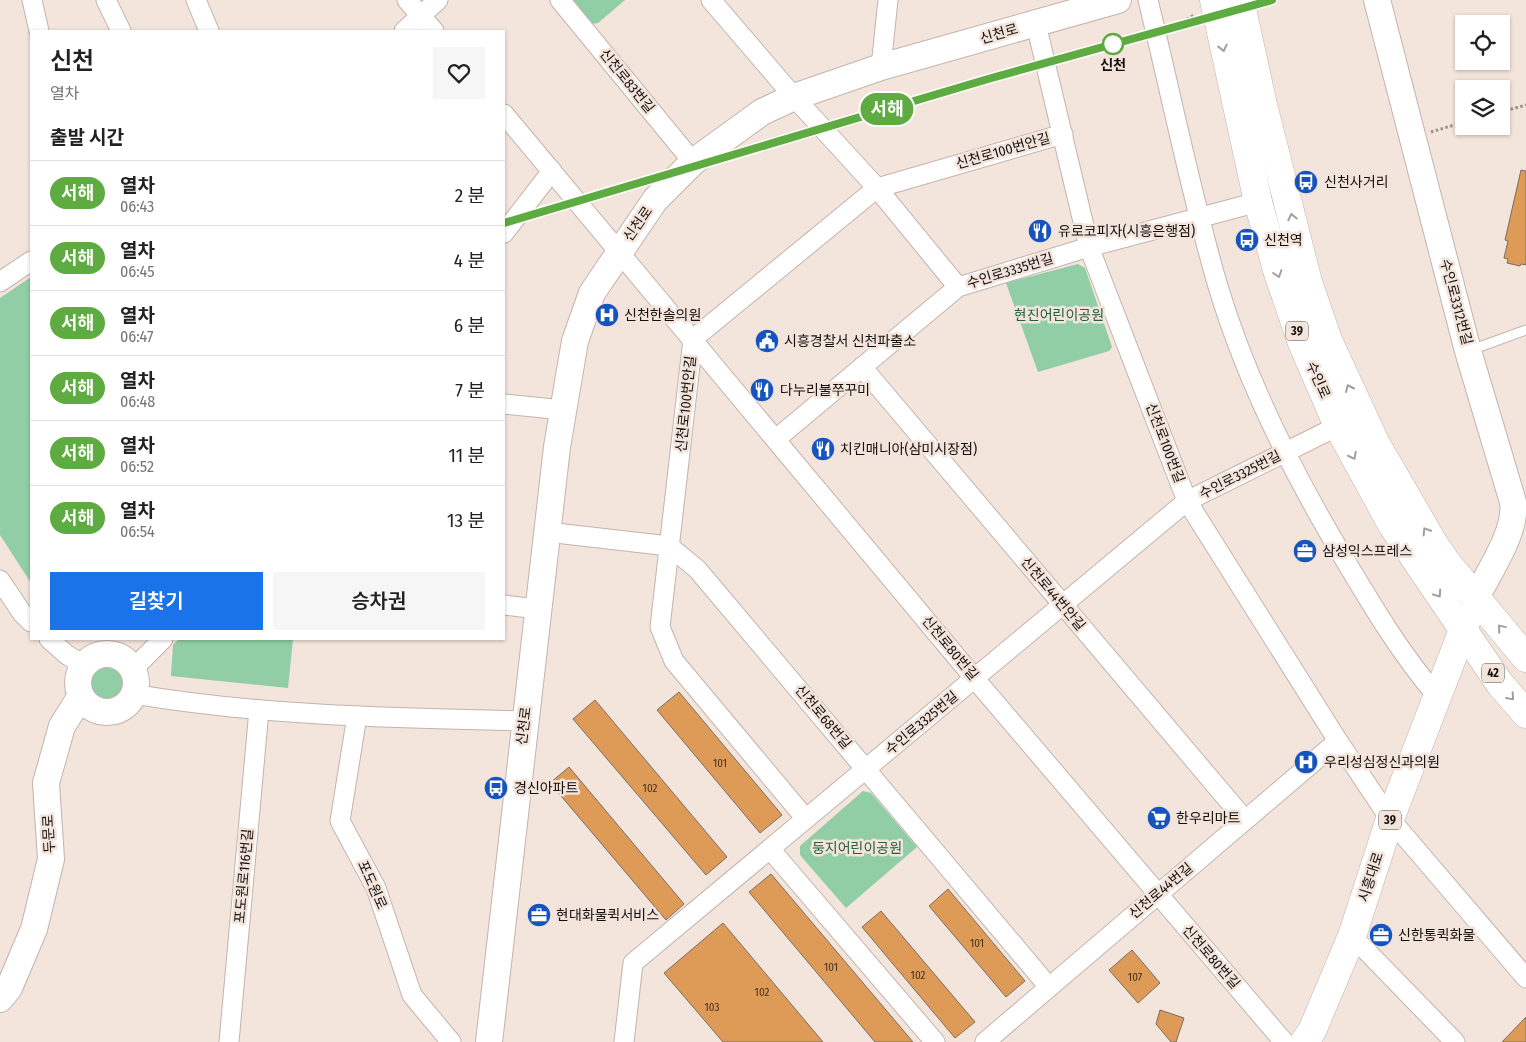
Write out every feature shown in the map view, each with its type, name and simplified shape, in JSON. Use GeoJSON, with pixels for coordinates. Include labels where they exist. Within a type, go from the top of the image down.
{"type":"FeatureCollection","features":[{"type":"Feature","properties":{"kind":"main road","name":"수인로"},"geometry":{"type":"LineString","coordinates":[[1240,0],[1263,105],[1308,282],[1328,340],[1376,444],[1416,515],[1447,564],[1526,658]]}},
{"type":"Feature","properties":{"kind":"main road","name":"수인로"},"geometry":{"type":"LineString","coordinates":[[1204,8],[1277,270],[1302,343],[1338,426],[1392,525],[1500,684],[1526,714]]}},
{"type":"Feature","properties":{"kind":"main road","name":"시흥대로"},"geometry":{"type":"LineString","coordinates":[[1304,1042],[1312,1031],[1352,936],[1390,819],[1476,598]]}},
{"type":"Feature","properties":{"kind":"street"},"geometry":{"type":"LineString","coordinates":[[32,0],[39,30]]}},
{"type":"Feature","properties":{"kind":"street"},"geometry":{"type":"LineString","coordinates":[[106,0],[121,30]]}},
{"type":"Feature","properties":{"kind":"street"},"geometry":{"type":"LineString","coordinates":[[196,0],[209,30]]}},
{"type":"Feature","properties":{"kind":"street"},"geometry":{"type":"LineString","coordinates":[[407,0],[433,30]]}},
{"type":"Feature","properties":{"kind":"street"},"geometry":{"type":"LineString","coordinates":[[405,30],[438,0]]}},
{"type":"Feature","properties":{"kind":"street","name":"신천로83번길"},"geometry":{"type":"LineString","coordinates":[[560,0],[693,162]]}},
{"type":"Feature","properties":{"kind":"street"},"geometry":{"type":"LineString","coordinates":[[711,0],[794,97],[877,188],[958,287]]}},
{"type":"Feature","properties":{"kind":"street"},"geometry":{"type":"LineString","coordinates":[[881,67],[888,0]]}},
{"type":"Feature","properties":{"kind":"street","name":"신천로"},"geometry":{"type":"LineString","coordinates":[[489,1042],[547,532],[563,410],[575,341],[592,293],[619,251],[656,200],[693,162],[762,112],[794,97],[881,67],[1118,0]]}},
{"type":"Feature","properties":{"kind":"street"},"geometry":{"type":"LineString","coordinates":[[1148,0],[1217,283],[1268,421],[1303,490],[1369,602],[1414,668],[1437,696]]}},
{"type":"Feature","properties":{"kind":"street","name":"수인로3312번길"},"geometry":{"type":"LineString","coordinates":[[1377,0],[1468,351],[1514,511],[1504,543],[1476,598]]}},
{"type":"Feature","properties":{"kind":"street","name":"신천로100번길"},"geometry":{"type":"LineString","coordinates":[[1036,24],[1089,247],[1187,501],[1338,741],[1390,819],[1526,978]]}},
{"type":"Feature","properties":{"kind":"street","name":"신천로80번길"},"geometry":{"type":"LineString","coordinates":[[505,115],[975,679],[1284,1042]]}},
{"type":"Feature","properties":{"kind":"street","name":"신천로100번안길"},"geometry":{"type":"LineString","coordinates":[[806,819],[674,661],[660,627],[693,339],[877,188],[1063,134]]}},
{"type":"Feature","properties":{"kind":"street"},"geometry":{"type":"LineString","coordinates":[[505,233],[552,171]]}},
{"type":"Feature","properties":{"kind":"street","name":"수인로3335번길"},"geometry":{"type":"LineString","coordinates":[[776,439],[958,287],[1089,247],[1258,202]]}},
{"type":"Feature","properties":{"kind":"street"},"geometry":{"type":"LineString","coordinates":[[0,282],[30,262]]}},
{"type":"Feature","properties":{"kind":"street","name":"신천로44번안길"},"geometry":{"type":"LineString","coordinates":[[862,367],[1245,820]]}},
{"type":"Feature","properties":{"kind":"street"},"geometry":{"type":"LineString","coordinates":[[505,404],[563,410]]}},
{"type":"Feature","properties":{"kind":"street","name":"수인로3325번길"},"geometry":{"type":"LineString","coordinates":[[624,1042],[633,963],[1187,501],[1338,426]]}},
{"type":"Feature","properties":{"kind":"street"},"geometry":{"type":"LineString","coordinates":[[547,532],[670,546]]}},
{"type":"Feature","properties":{"kind":"street","name":"신천로68번길"},"geometry":{"type":"LineString","coordinates":[[670,546],[698,569],[1049,987]]}},
{"type":"Feature","properties":{"kind":"street"},"geometry":{"type":"LineString","coordinates":[[0,580],[22,613],[30,621]]}},
{"type":"Feature","properties":{"kind":"street"},"geometry":{"type":"LineString","coordinates":[[505,605],[538,609]]}},
{"type":"Feature","properties":{"kind":"street"},"geometry":{"type":"LineString","coordinates":[[50,640],[67,656],[84,665]]}},
{"type":"Feature","properties":{"kind":"street"},"geometry":{"type":"LineString","coordinates":[[162,640],[133,682],[123,707],[108,712],[92,708],[81,696],[78,680],[84,665],[97,656],[105,654],[121,658],[133,682],[181,702],[259,710],[357,716],[525,721]]}},
{"type":"Feature","properties":{"kind":"street","name":"두문로"},"geometry":{"type":"LineString","coordinates":[[0,999],[9,988],[34,929],[51,859],[46,783],[62,726],[81,696]]}},
{"type":"Feature","properties":{"kind":"street","name":"포도원로116번길"},"geometry":{"type":"LineString","coordinates":[[229,1042],[259,710]]}},
{"type":"Feature","properties":{"kind":"street","name":"포도원로"},"geometry":{"type":"LineString","coordinates":[[357,716],[340,821],[376,888],[412,995],[451,1042]]}},
{"type":"Feature","properties":{"kind":"street","name":"신천로44번길"},"geometry":{"type":"LineString","coordinates":[[985,1042],[1338,741]]}},
{"type":"Feature","properties":{"kind":"street"},"geometry":{"type":"LineString","coordinates":[[770,849],[935,1042]]}},
{"type":"Feature","properties":{"kind":"street"},"geometry":{"type":"LineString","coordinates":[[1352,936],[1455,1042]]}},
{"type":"Feature","properties":{"kind":"lane"},"geometry":{"type":"LineString","coordinates":[[1468,351],[1526,330]]}},
{"type":"Feature","properties":{"kind":"path"},"geometry":{"type":"LineString","coordinates":[[1174,27],[1204,8]]}},
{"type":"Feature","properties":{"kind":"path"},"geometry":{"type":"LineString","coordinates":[[1510,109],[1526,105]]}},
{"type":"Feature","properties":{"kind":"path"},"geometry":{"type":"LineString","coordinates":[[1427,133],[1455,125]]}},
{"type":"Feature","properties":{"kind":"green space"},"geometry":{"type":"Polygon","coordinates":[[[569,0],[625,0],[598,23],[591,24],[569,0]]]}},
{"type":"Feature","properties":{"kind":"green space","name":"현진어린이공원"},"geometry":{"type":"Polygon","coordinates":[[[1078,264],[1085,268],[1112,347],[1109,351],[1038,372],[1006,283],[1078,264]]]}},
{"type":"Feature","properties":{"kind":"green space"},"geometry":{"type":"Polygon","coordinates":[[[30,278],[30,581],[0,535],[0,298],[30,278]]]}},
{"type":"Feature","properties":{"kind":"green space"},"geometry":{"type":"Polygon","coordinates":[[[178,640],[293,640],[288,688],[171,676],[173,645],[178,640]]]}},
{"type":"Feature","properties":{"kind":"green space"},"geometry":{"type":"Polygon","coordinates":[[[107,666],[119,671],[124,683],[119,695],[107,700],[95,695],[90,683],[95,671],[107,666]]]}},
{"type":"Feature","properties":{"kind":"green space","name":"둥지어린이공원"},"geometry":{"type":"Polygon","coordinates":[[[863,791],[871,793],[917,847],[846,908],[800,855],[800,846],[863,791]]]}},
{"type":"Feature","properties":{"kind":"building"},"geometry":{"type":"Polygon","coordinates":[[[1521,170],[1526,171],[1526,265],[1521,264],[1520,266],[1507,263],[1508,259],[1504,258],[1508,241],[1505,240],[1521,170]]]}},
{"type":"Feature","properties":{"kind":"building"},"geometry":{"type":"Polygon","coordinates":[[[679,692],[782,815],[760,833],[657,710],[679,692]]]}},
{"type":"Feature","properties":{"kind":"building"},"geometry":{"type":"Polygon","coordinates":[[[595,700],[727,857],[706,875],[573,719],[595,700]]]}},
{"type":"Feature","properties":{"kind":"building"},"geometry":{"type":"Polygon","coordinates":[[[569,767],[684,904],[666,920],[550,783],[569,767]]]}},
{"type":"Feature","properties":{"kind":"building"},"geometry":{"type":"Polygon","coordinates":[[[771,874],[913,1042],[875,1042],[749,892],[771,874]]]}},
{"type":"Feature","properties":{"kind":"building"},"geometry":{"type":"Polygon","coordinates":[[[948,889],[1025,981],[1006,997],[929,906],[948,889]]]}},
{"type":"Feature","properties":{"kind":"building"},"geometry":{"type":"Polygon","coordinates":[[[881,911],[975,1022],[955,1038],[862,927],[881,911]]]}},
{"type":"Feature","properties":{"kind":"building"},"geometry":{"type":"Polygon","coordinates":[[[723,923],[823,1042],[723,1042],[664,973],[723,923]]]}},
{"type":"Feature","properties":{"kind":"building"},"geometry":{"type":"Polygon","coordinates":[[[1132,950],[1160,983],[1138,1003],[1109,970],[1132,950]]]}},
{"type":"Feature","properties":{"kind":"building"},"geometry":{"type":"Polygon","coordinates":[[[1160,1010],[1184,1018],[1176,1042],[1171,1042],[1156,1024],[1160,1010]]]}},
{"type":"Feature","properties":{"kind":"building"},"geometry":{"type":"Polygon","coordinates":[[[1526,1017],[1526,1042],[1502,1042],[1526,1017]]]}},
{"type":"Feature","properties":{"kind":"train","name":"서해"},"geometry":{"type":"LineString","coordinates":[[505,223],[988,79],[1272,0]]}},
{"type":"Feature","properties":{"kind":"place","name":"신천"},"geometry":{"type":"Point","coordinates":[1113,44]}},
{"type":"Feature","properties":{"kind":"place","name":"신천사거리"},"geometry":{"type":"Point","coordinates":[1306,182]}},
{"type":"Feature","properties":{"kind":"place","name":"유로코피자(시흥은행점)"},"geometry":{"type":"Point","coordinates":[1040,231]}},
{"type":"Feature","properties":{"kind":"place","name":"신천역"},"geometry":{"type":"Point","coordinates":[1247,240]}},
{"type":"Feature","properties":{"kind":"place","name":"신천한솔의원"},"geometry":{"type":"Point","coordinates":[607,315]}},
{"type":"Feature","properties":{"kind":"place","name":"시흥경찰서 신천파출소"},"geometry":{"type":"Point","coordinates":[767,341]}},
{"type":"Feature","properties":{"kind":"place","name":"다누리불쭈꾸미"},"geometry":{"type":"Point","coordinates":[762,390]}},
{"type":"Feature","properties":{"kind":"place","name":"치킨매니아(삼미시장점)"},"geometry":{"type":"Point","coordinates":[823,449]}},
{"type":"Feature","properties":{"kind":"place","name":"삼성익스프레스"},"geometry":{"type":"Point","coordinates":[1305,551]}},
{"type":"Feature","properties":{"kind":"place","name":"우리성심정신과의원"},"geometry":{"type":"Point","coordinates":[1306,762]}},
{"type":"Feature","properties":{"kind":"place","name":"경신아파트"},"geometry":{"type":"Point","coordinates":[496,788]}},
{"type":"Feature","properties":{"kind":"place","name":"한우리마트"},"geometry":{"type":"Point","coordinates":[1159,818]}},
{"type":"Feature","properties":{"kind":"place","name":"현대화물퀵서비스"},"geometry":{"type":"Point","coordinates":[539,915]}},
{"type":"Feature","properties":{"kind":"place","name":"신한통퀵화물"},"geometry":{"type":"Point","coordinates":[1381,935]}}]}
